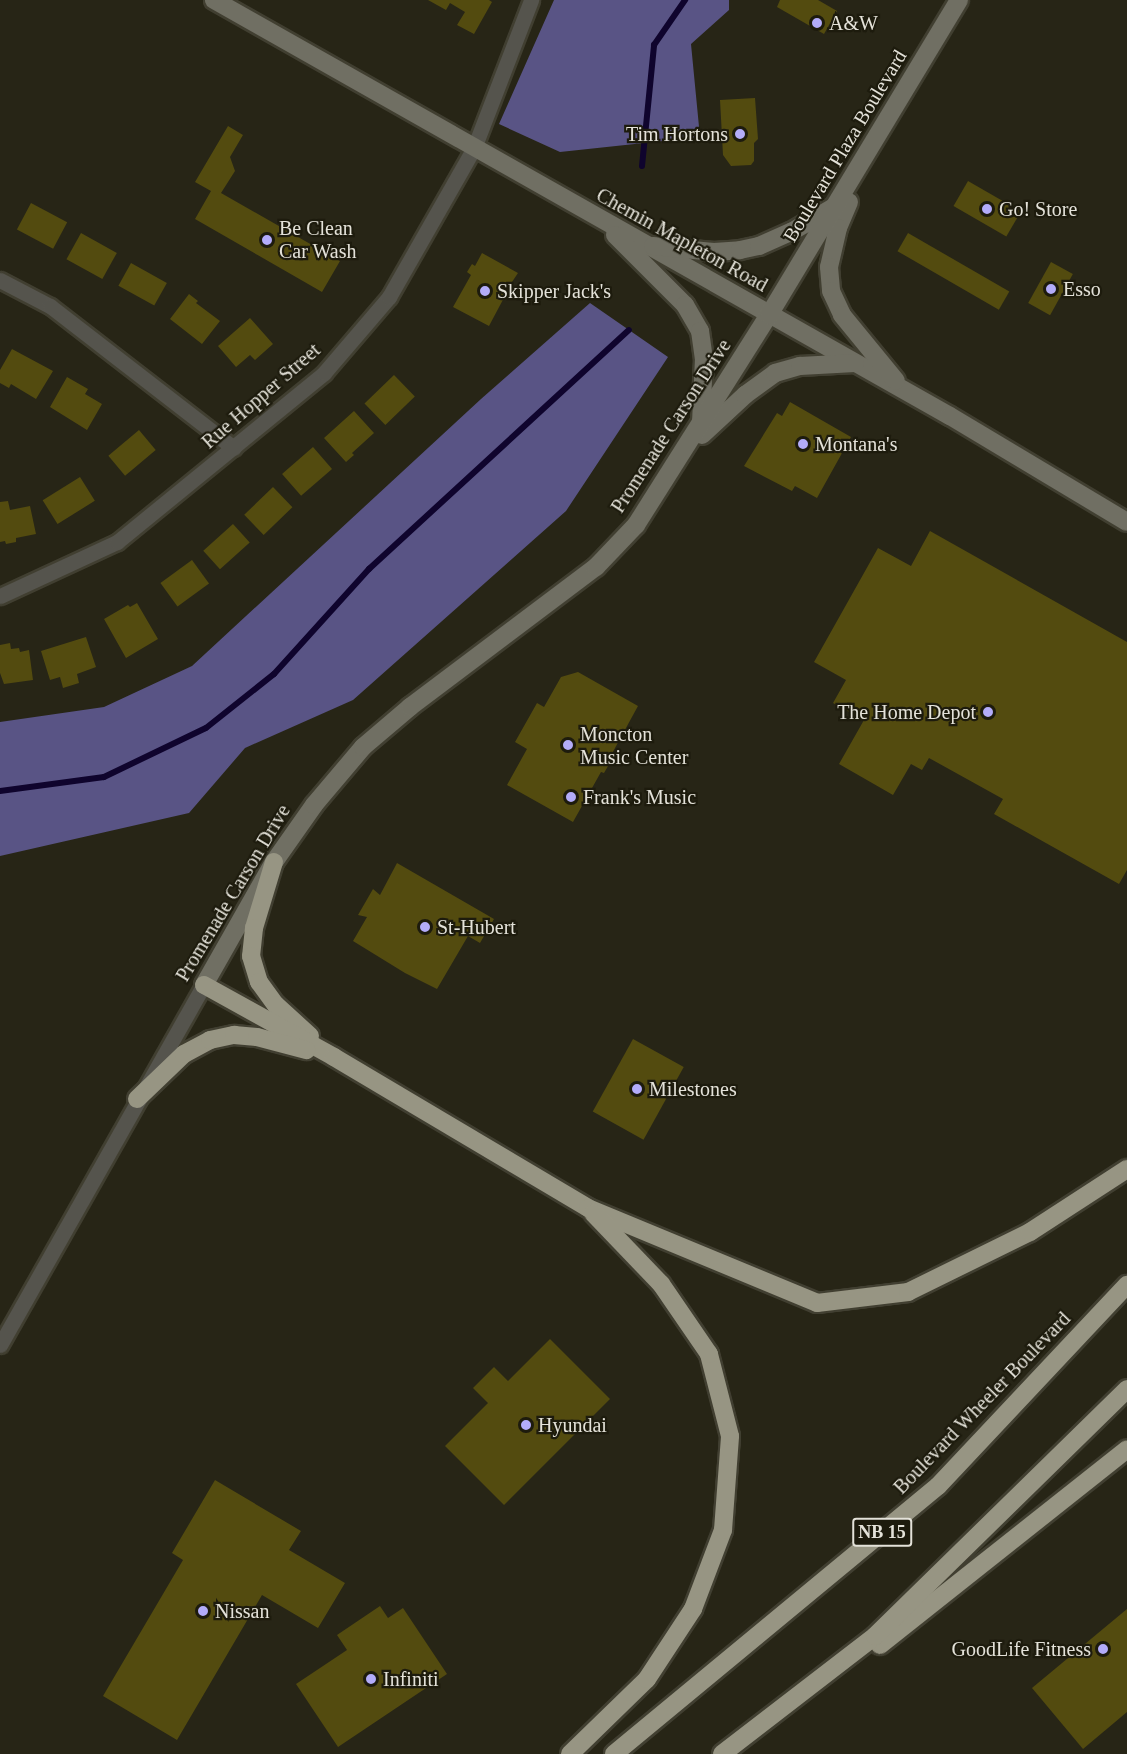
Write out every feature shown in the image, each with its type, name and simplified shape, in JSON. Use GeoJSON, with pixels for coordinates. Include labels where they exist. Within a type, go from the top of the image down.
{"type":"FeatureCollection","features":[{"type":"Feature","properties":{"kind":"highway"},"geometry":{"type":"LineString","coordinates":[[274,862],[254,928],[251,956],[259,982],[276,1005],[334,1057]]}},
{"type":"Feature","properties":{"kind":"highway"},"geometry":{"type":"LineString","coordinates":[[204,985],[334,1057],[588,1208],[817,1303],[908,1292],[1030,1232],[1127,1169]]}},
{"type":"Feature","properties":{"kind":"highway"},"geometry":{"type":"LineString","coordinates":[[137,1099],[184,1054],[210,1040],[234,1035],[257,1036],[334,1057]]}},
{"type":"Feature","properties":{"kind":"highway"},"geometry":{"type":"LineString","coordinates":[[570,1754],[647,1679],[693,1609],[723,1530],[730,1436],[709,1354],[661,1284],[588,1208]]}},
{"type":"Feature","properties":{"kind":"highway","name":"Boulevard Wheeler Boulevard"},"geometry":{"type":"LineString","coordinates":[[614,1754],[938,1486],[1127,1285]]}},
{"type":"Feature","properties":{"kind":"highway"},"geometry":{"type":"LineString","coordinates":[[722,1754],[875,1636],[1127,1389]]}},
{"type":"Feature","properties":{"kind":"highway"},"geometry":{"type":"LineString","coordinates":[[742,1754],[1127,1449]]}},
{"type":"Feature","properties":{"kind":"main road","name":"Chemin Mapleton Road"},"geometry":{"type":"LineString","coordinates":[[214,0],[646,246],[903,389],[1127,522]]}},
{"type":"Feature","properties":{"kind":"main road","name":"Boulevard Plaza Boulevard"},"geometry":{"type":"LineString","coordinates":[[769,315],[959,0]]}},
{"type":"Feature","properties":{"kind":"main road"},"geometry":{"type":"LineString","coordinates":[[870,148],[838,228],[829,267],[831,291],[842,315],[903,389]]}},
{"type":"Feature","properties":{"kind":"main road"},"geometry":{"type":"LineString","coordinates":[[646,246],[714,252],[740,250],[759,246],[791,232],[835,207]]}},
{"type":"Feature","properties":{"kind":"main road"},"geometry":{"type":"LineString","coordinates":[[596,217],[685,304],[700,331],[704,359],[701,425]]}},
{"type":"Feature","properties":{"kind":"main road","name":"Promenade Carson Drive"},"geometry":{"type":"LineString","coordinates":[[204,985],[274,862],[314,805],[363,747],[410,707],[596,567],[636,525],[769,315]]}},
{"type":"Feature","properties":{"kind":"main road"},"geometry":{"type":"LineString","coordinates":[[681,455],[745,395],[775,374],[808,365],[856,363]]}},
{"type":"Feature","properties":{"kind":"street","name":"Rue Hopper Street"},"geometry":{"type":"LineString","coordinates":[[0,596],[117,542],[324,373],[388,297],[474,148],[531,0]]}},
{"type":"Feature","properties":{"kind":"street"},"geometry":{"type":"LineString","coordinates":[[0,280],[50,306],[234,448]]}},
{"type":"Feature","properties":{"kind":"street","name":"Promenade Carson Drive"},"geometry":{"type":"LineString","coordinates":[[0,1345],[137,1099],[204,985]]}},
{"type":"Feature","properties":{"kind":"shaded area"},"geometry":{"type":"Polygon","coordinates":[[[554,0],[729,0],[729,10],[691,44],[700,137],[560,152],[499,124],[554,0]]]}},
{"type":"Feature","properties":{"kind":"shaded area"},"geometry":{"type":"Polygon","coordinates":[[[590,303],[668,357],[566,511],[353,700],[245,748],[189,813],[0,856],[0,722],[104,707],[192,666],[481,399],[590,303]]]}},
{"type":"Feature","properties":{"kind":"building"},"geometry":{"type":"Polygon","coordinates":[[[428,0],[489,0],[492,2],[474,34],[457,25],[465,12],[450,3],[446,10],[428,0]]]}},
{"type":"Feature","properties":{"kind":"building","name":"A&W"},"geometry":{"type":"Polygon","coordinates":[[[780,0],[818,0],[837,11],[824,34],[777,7],[780,0]]]}},
{"type":"Feature","properties":{"kind":"building","name":"Tim Hortons"},"geometry":{"type":"Polygon","coordinates":[[[755,98],[758,139],[754,143],[754,161],[751,165],[731,166],[723,155],[720,100],[755,98]]]}},
{"type":"Feature","properties":{"kind":"building","name":"Be Clean Car Wash"},"geometry":{"type":"Polygon","coordinates":[[[228,126],[243,135],[230,157],[235,171],[221,193],[340,261],[322,292],[195,219],[211,191],[195,182],[228,126]]]}},
{"type":"Feature","properties":{"kind":"building","name":"Go! Store"},"geometry":{"type":"Polygon","coordinates":[[[968,181],[1021,211],[1006,237],[954,206],[968,181]]]}},
{"type":"Feature","properties":{"kind":"building"},"geometry":{"type":"Polygon","coordinates":[[[31,203],[67,222],[53,249],[17,229],[31,203]]]}},
{"type":"Feature","properties":{"kind":"building"},"geometry":{"type":"Polygon","coordinates":[[[81,233],[117,253],[102,279],[66,259],[81,233]]]}},
{"type":"Feature","properties":{"kind":"building"},"geometry":{"type":"Polygon","coordinates":[[[908,233],[1009,291],[999,310],[898,251],[908,233]]]}},
{"type":"Feature","properties":{"kind":"building"},"geometry":{"type":"Polygon","coordinates":[[[482,253],[518,273],[510,285],[514,288],[509,296],[506,294],[489,326],[453,307],[471,275],[467,272],[472,264],[475,266],[482,253]]]}},
{"type":"Feature","properties":{"kind":"building","name":"Esso"},"geometry":{"type":"Polygon","coordinates":[[[1051,262],[1073,274],[1050,315],[1028,303],[1051,262]]]}},
{"type":"Feature","properties":{"kind":"building"},"geometry":{"type":"Polygon","coordinates":[[[131,263],[167,283],[154,306],[118,286],[131,263]]]}},
{"type":"Feature","properties":{"kind":"building"},"geometry":{"type":"Polygon","coordinates":[[[189,294],[198,301],[196,303],[220,321],[202,344],[170,319],[189,294]]]}},
{"type":"Feature","properties":{"kind":"building"},"geometry":{"type":"Polygon","coordinates":[[[250,318],[273,344],[255,360],[250,355],[236,367],[218,346],[250,318]]]}},
{"type":"Feature","properties":{"kind":"building"},"geometry":{"type":"Polygon","coordinates":[[[12,349],[53,371],[36,399],[11,384],[9,388],[0,383],[0,370],[12,349]]]}},
{"type":"Feature","properties":{"kind":"building"},"geometry":{"type":"Polygon","coordinates":[[[394,375],[415,397],[385,425],[365,403],[394,375]]]}},
{"type":"Feature","properties":{"kind":"building"},"geometry":{"type":"Polygon","coordinates":[[[67,377],[88,389],[85,394],[102,404],[87,430],[50,407],[67,377]]]}},
{"type":"Feature","properties":{"kind":"building","name":"Montana's"},"geometry":{"type":"Polygon","coordinates":[[[790,402],[851,437],[817,498],[795,486],[792,491],[744,466],[777,413],[782,416],[790,402]]]}},
{"type":"Feature","properties":{"kind":"building"},"geometry":{"type":"Polygon","coordinates":[[[354,411],[374,433],[352,453],[354,455],[346,462],[324,438],[354,411]]]}},
{"type":"Feature","properties":{"kind":"building"},"geometry":{"type":"Polygon","coordinates":[[[139,430],[156,450],[125,476],[108,456],[139,430]]]}},
{"type":"Feature","properties":{"kind":"building"},"geometry":{"type":"Polygon","coordinates":[[[313,447],[332,469],[301,496],[282,474],[313,447]]]}},
{"type":"Feature","properties":{"kind":"building"},"geometry":{"type":"Polygon","coordinates":[[[80,477],[95,501],[58,524],[43,500],[80,477]]]}},
{"type":"Feature","properties":{"kind":"building"},"geometry":{"type":"Polygon","coordinates":[[[273,487],[292,507],[264,535],[244,515],[273,487]]]}},
{"type":"Feature","properties":{"kind":"building"},"geometry":{"type":"Polygon","coordinates":[[[8,501],[10,510],[30,506],[36,534],[16,538],[16,542],[6,544],[5,541],[0,542],[0,502],[8,501]]]}},
{"type":"Feature","properties":{"kind":"building"},"geometry":{"type":"Polygon","coordinates":[[[233,524],[250,543],[220,569],[203,551],[233,524]]]}},
{"type":"Feature","properties":{"kind":"building","name":"The Home Depot"},"geometry":{"type":"Polygon","coordinates":[[[930,531],[1127,642],[1127,870],[1119,884],[994,814],[1003,799],[929,758],[922,770],[911,764],[893,795],[839,764],[864,720],[833,703],[846,680],[814,662],[878,548],[911,566],[930,531]]]}},
{"type":"Feature","properties":{"kind":"building"},"geometry":{"type":"Polygon","coordinates":[[[192,560],[209,583],[177,606],[160,583],[192,560]]]}},
{"type":"Feature","properties":{"kind":"building"},"geometry":{"type":"Polygon","coordinates":[[[137,603],[158,639],[126,658],[104,619],[128,605],[130,607],[137,603]]]}},
{"type":"Feature","properties":{"kind":"building"},"geometry":{"type":"Polygon","coordinates":[[[86,637],[96,667],[77,674],[79,683],[63,688],[60,677],[50,680],[41,651],[86,637]]]}},
{"type":"Feature","properties":{"kind":"building"},"geometry":{"type":"Polygon","coordinates":[[[10,643],[11,649],[19,648],[20,652],[29,650],[33,680],[4,684],[0,673],[0,645],[10,643]]]}},
{"type":"Feature","properties":{"kind":"building","name":"Moncton Music Center"},"geometry":{"type":"Polygon","coordinates":[[[578,672],[638,706],[609,759],[611,761],[604,773],[601,772],[573,822],[507,785],[527,749],[515,742],[537,703],[544,707],[561,677],[578,672]]]}},
{"type":"Feature","properties":{"kind":"building","name":"St-Hubert"},"geometry":{"type":"Polygon","coordinates":[[[397,863],[494,919],[480,943],[468,936],[437,989],[405,973],[353,941],[367,917],[358,915],[373,889],[380,895],[397,863]]]}},
{"type":"Feature","properties":{"kind":"building","name":"Milestones"},"geometry":{"type":"Polygon","coordinates":[[[633,1039],[684,1067],[643,1140],[593,1112],[633,1039]]]}},
{"type":"Feature","properties":{"kind":"building","name":"Hyundai"},"geometry":{"type":"Polygon","coordinates":[[[550,1339],[610,1399],[504,1505],[445,1446],[488,1403],[473,1388],[494,1367],[508,1381],[550,1339]]]}},
{"type":"Feature","properties":{"kind":"building","name":"Nissan"},"geometry":{"type":"Polygon","coordinates":[[[215,1480],[301,1531],[289,1550],[345,1583],[318,1628],[262,1595],[177,1740],[103,1696],[183,1560],[172,1553],[215,1480]]]}},
{"type":"Feature","properties":{"kind":"building","name":"Infiniti"},"geometry":{"type":"Polygon","coordinates":[[[380,1606],[388,1618],[403,1608],[447,1674],[338,1747],[296,1684],[347,1650],[337,1635],[380,1606]]]}},
{"type":"Feature","properties":{"kind":"building","name":"GoodLife Fitness"},"geometry":{"type":"Polygon","coordinates":[[[1127,1609],[1127,1712],[1083,1749],[1032,1688],[1127,1609]]]}},
{"type":"Feature","properties":{"kind":"waterway"},"geometry":{"type":"LineString","coordinates":[[642,166],[654,45],[685,0]]}},
{"type":"Feature","properties":{"kind":"waterway"},"geometry":{"type":"LineString","coordinates":[[0,791],[104,777],[206,728],[274,674],[369,569],[629,330]]}},
{"type":"Feature","properties":{"kind":"place","name":"A&W"},"geometry":{"type":"Point","coordinates":[817,23]}},
{"type":"Feature","properties":{"kind":"place","name":"Tim Hortons"},"geometry":{"type":"Point","coordinates":[740,134]}},
{"type":"Feature","properties":{"kind":"place","name":"Go! Store"},"geometry":{"type":"Point","coordinates":[987,209]}},
{"type":"Feature","properties":{"kind":"place","name":"Be Clean Car Wash"},"geometry":{"type":"Point","coordinates":[267,240]}},
{"type":"Feature","properties":{"kind":"place","name":"Esso"},"geometry":{"type":"Point","coordinates":[1051,289]}},
{"type":"Feature","properties":{"kind":"place","name":"Skipper Jack's"},"geometry":{"type":"Point","coordinates":[485,291]}},
{"type":"Feature","properties":{"kind":"place","name":"Montana's"},"geometry":{"type":"Point","coordinates":[803,444]}},
{"type":"Feature","properties":{"kind":"place","name":"The Home Depot"},"geometry":{"type":"Point","coordinates":[988,712]}},
{"type":"Feature","properties":{"kind":"place","name":"Moncton Music Center"},"geometry":{"type":"Point","coordinates":[568,745]}},
{"type":"Feature","properties":{"kind":"place","name":"Frank's Music"},"geometry":{"type":"Point","coordinates":[571,797]}},
{"type":"Feature","properties":{"kind":"place","name":"St-Hubert"},"geometry":{"type":"Point","coordinates":[425,927]}},
{"type":"Feature","properties":{"kind":"place","name":"Milestones"},"geometry":{"type":"Point","coordinates":[637,1089]}},
{"type":"Feature","properties":{"kind":"place","name":"Hyundai"},"geometry":{"type":"Point","coordinates":[526,1425]}},
{"type":"Feature","properties":{"kind":"place","name":"Nissan"},"geometry":{"type":"Point","coordinates":[203,1611]}},
{"type":"Feature","properties":{"kind":"place","name":"GoodLife Fitness"},"geometry":{"type":"Point","coordinates":[1103,1649]}},
{"type":"Feature","properties":{"kind":"place","name":"Infiniti"},"geometry":{"type":"Point","coordinates":[371,1679]}}]}
